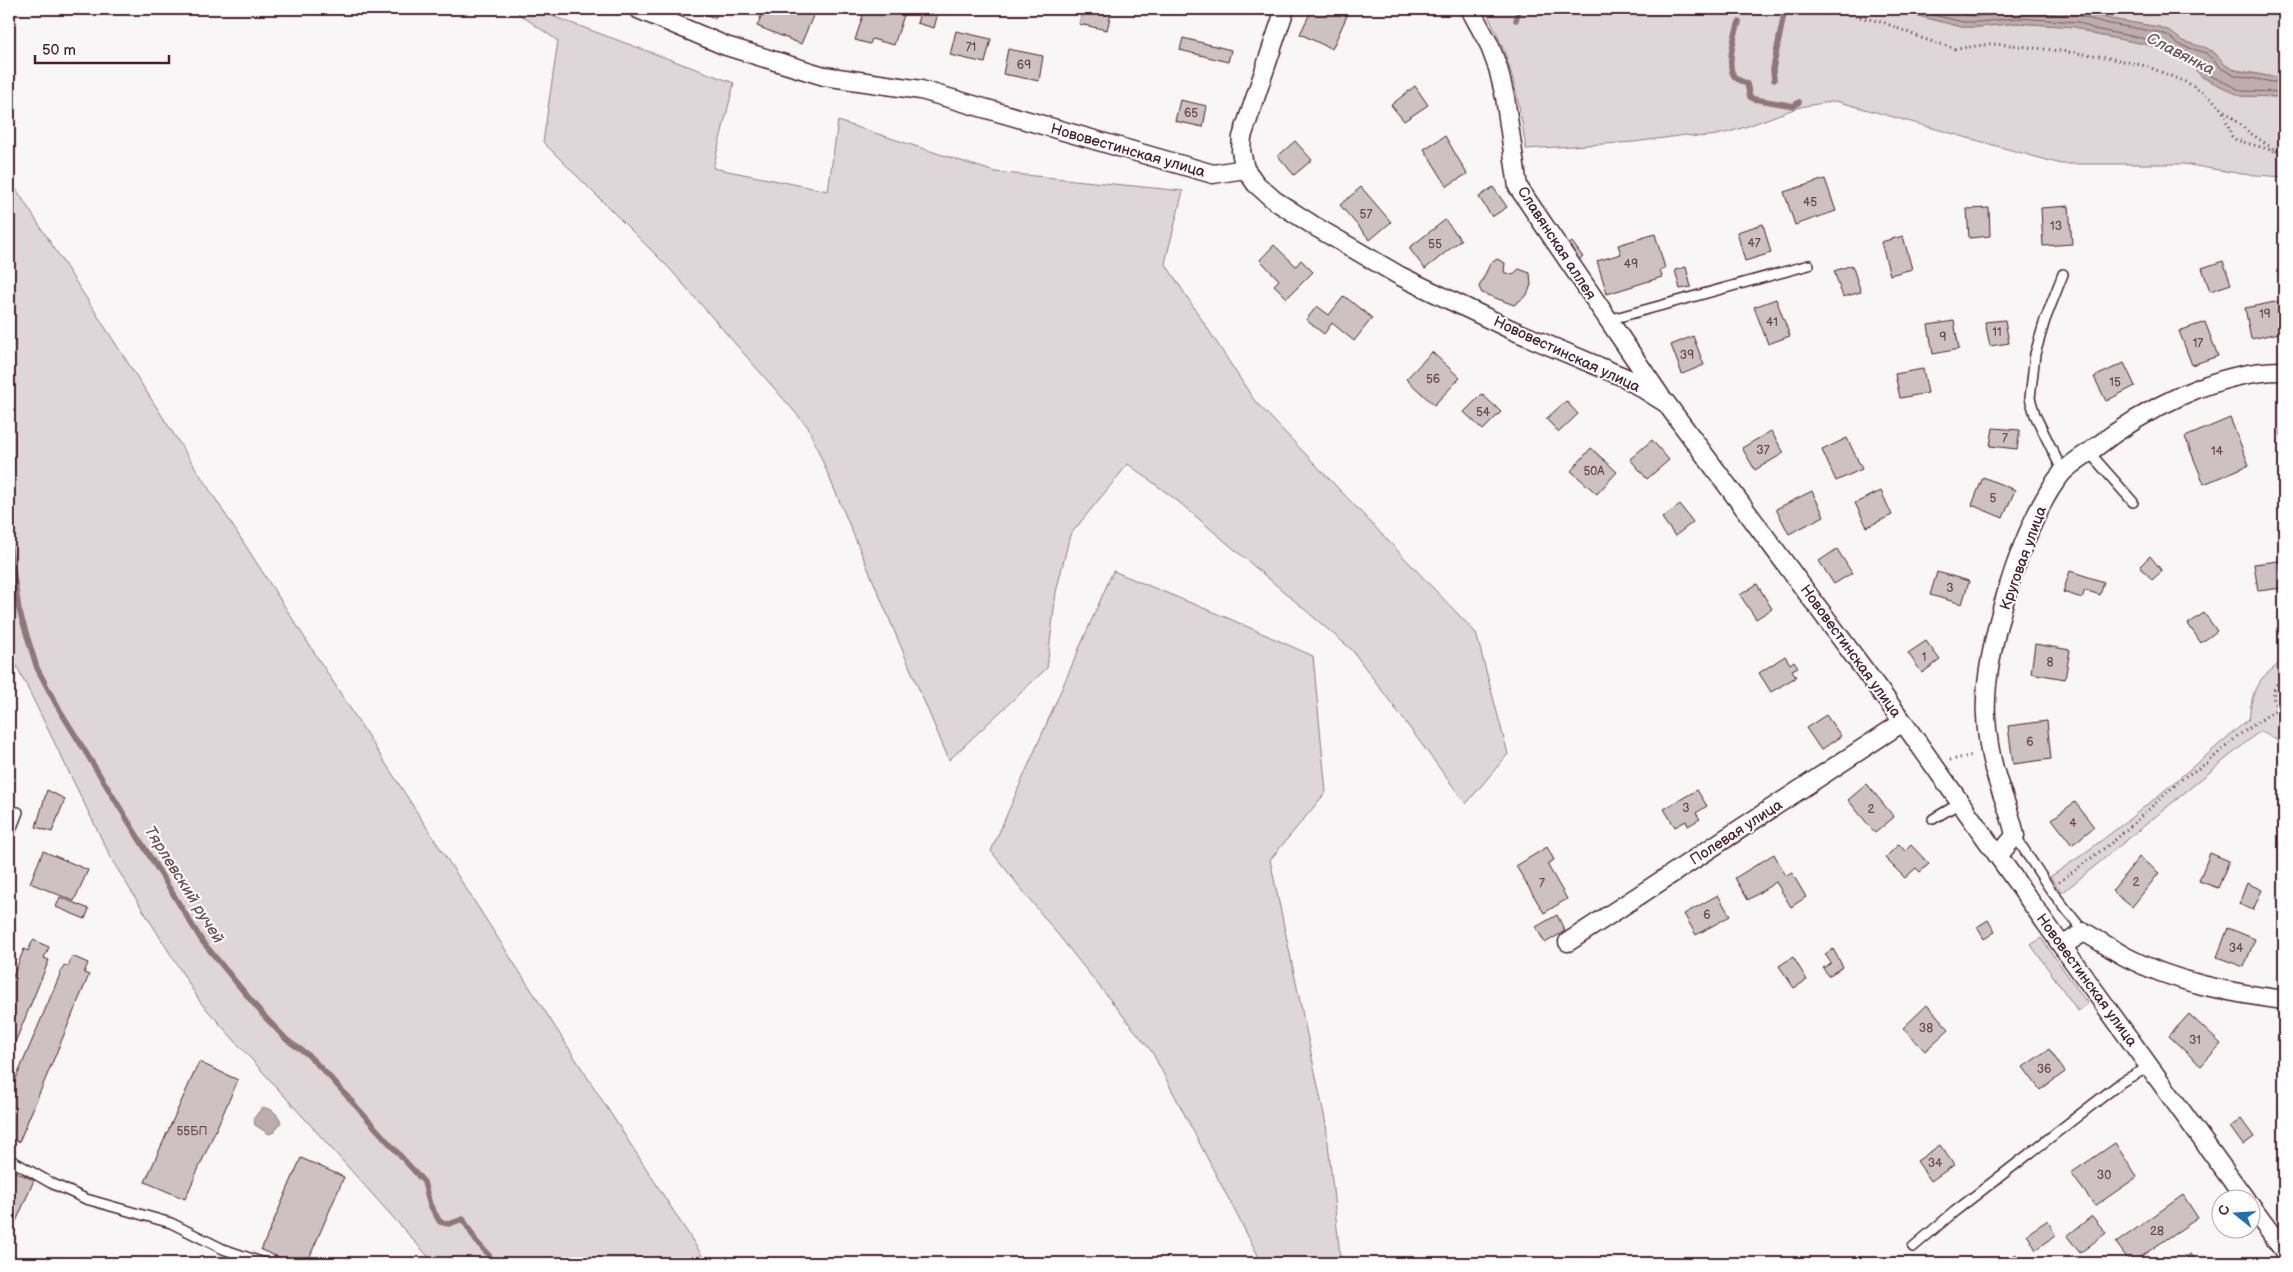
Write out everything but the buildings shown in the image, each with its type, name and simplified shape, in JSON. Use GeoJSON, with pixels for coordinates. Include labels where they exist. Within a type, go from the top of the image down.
{"type":"FeatureCollection","features":[{"type":"Feature","properties":{"kind":"street","name":"Нововестинская улица"},"geometry":{"type":"LineString","coordinates":[[638,9],[726,46],[824,76],[921,90],[1213,174],[1245,169],[1256,184],[1274,200],[1400,276],[1510,328],[1626,378],[1666,403],[1903,722],[2239,1190]]}},
{"type":"Feature","properties":{"kind":"street"},"geometry":{"type":"LineString","coordinates":[[1245,169],[1241,151],[1242,137],[1285,9]]}},
{"type":"Feature","properties":{"kind":"street","name":"Славянская аллея"},"geometry":{"type":"LineString","coordinates":[[1470,9],[1489,44],[1498,68],[1518,187],[1666,403]]}},
{"type":"Feature","properties":{"kind":"street","name":"Круговая улица"},"geometry":{"type":"LineString","coordinates":[[2014,836],[1989,750],[1986,714],[1988,671],[1998,627],[2029,530],[2045,497],[2063,472],[2120,428],[2193,389],[2234,378],[2284,371]]}},
{"type":"Feature","properties":{"kind":"street","name":"Полевая улица"},"geometry":{"type":"LineString","coordinates":[[1568,942],[1903,722]]}},
{"type":"Feature","properties":{"kind":"street"},"geometry":{"type":"LineString","coordinates":[[1998,856],[2014,836]]}},
{"type":"Feature","properties":{"kind":"street"},"geometry":{"type":"LineString","coordinates":[[2062,946],[2084,932],[2127,958],[2181,979],[2245,994],[2284,1000]]}},
{"type":"Feature","properties":{"kind":"street"},"geometry":{"type":"LineString","coordinates":[[2260,1219],[2284,1251]]}},
{"type":"Feature","properties":{"kind":"lane"},"geometry":{"type":"LineString","coordinates":[[1608,320],[1809,265]]}},
{"type":"Feature","properties":{"kind":"lane"},"geometry":{"type":"LineString","coordinates":[[2063,274],[2045,320],[2035,354],[2030,398],[2039,423],[2063,472]]}},
{"type":"Feature","properties":{"kind":"lane"},"geometry":{"type":"LineString","coordinates":[[2089,452],[2133,502]]}},
{"type":"Feature","properties":{"kind":"lane"},"geometry":{"type":"LineString","coordinates":[[1933,819],[1960,803]]}},
{"type":"Feature","properties":{"kind":"lane"},"geometry":{"type":"LineString","coordinates":[[9,835],[18,812]]}},
{"type":"Feature","properties":{"kind":"lane"},"geometry":{"type":"LineString","coordinates":[[2014,836],[2050,889],[2084,932]]}},
{"type":"Feature","properties":{"kind":"lane"},"geometry":{"type":"LineString","coordinates":[[1912,1248],[1954,1212],[2123,1080],[2150,1067]]}},
{"type":"Feature","properties":{"kind":"lane"},"geometry":{"type":"LineString","coordinates":[[9,1159],[86,1200],[171,1223],[224,1249],[264,1263]]}},
{"type":"Feature","properties":{"kind":"path"},"geometry":{"type":"LineString","coordinates":[[1720,9],[1739,15],[1748,9]]}},
{"type":"Feature","properties":{"kind":"path"},"geometry":{"type":"LineString","coordinates":[[1783,9],[1808,9]]}},
{"type":"Feature","properties":{"kind":"path"},"geometry":{"type":"LineString","coordinates":[[1826,9],[1885,23],[1924,39],[1956,49],[1990,44],[2012,44],[2100,56],[2146,66],[2188,83],[2284,156]]}},
{"type":"Feature","properties":{"kind":"path"},"geometry":{"type":"LineString","coordinates":[[2222,109],[2234,138],[2275,151]]}},
{"type":"Feature","properties":{"kind":"path"},"geometry":{"type":"LineString","coordinates":[[2284,677],[2276,684],[2273,694],[2277,709],[2284,716]]}},
{"type":"Feature","properties":{"kind":"path"},"geometry":{"type":"LineString","coordinates":[[2050,889],[2114,841],[2183,778],[2207,763],[2239,735],[2277,709]]}},
{"type":"Feature","properties":{"kind":"path"},"geometry":{"type":"LineString","coordinates":[[1932,764],[1989,750]]}},
{"type":"Feature","properties":{"kind":"shaded area"},"geometry":{"type":"Polygon","coordinates":[[[512,9],[533,9],[734,83],[713,168],[828,191],[838,121],[995,172],[1183,191],[1165,263],[1254,400],[1476,633],[1508,754],[1466,804],[1352,650],[1179,502],[1128,464],[1070,535],[1056,592],[1047,668],[949,760],[808,427],[670,269],[543,142],[558,41],[512,9]]]}},
{"type":"Feature","properties":{"kind":"shaded area"},"geometry":{"type":"Polygon","coordinates":[[[1484,9],[1891,9],[1962,27],[2017,23],[2076,27],[2092,34],[2145,44],[2167,51],[2191,65],[2202,77],[2241,96],[2284,97],[2284,177],[2242,174],[2184,164],[2061,164],[1836,101],[1805,106],[1745,127],[1714,135],[1699,137],[1686,135],[1634,142],[1526,149],[1520,112],[1507,59],[1501,42],[1484,9]]]}},
{"type":"Feature","properties":{"kind":"shaded area"},"geometry":{"type":"Polygon","coordinates":[[[2070,9],[2284,9],[2284,75],[2273,77],[2232,69],[2225,65],[2213,51],[2182,41],[2170,31],[2159,27],[2110,19],[2070,9]]]}},
{"type":"Feature","properties":{"kind":"shaded area"},"geometry":{"type":"Polygon","coordinates":[[[9,178],[705,1260],[702,1263],[434,1263],[201,1003],[113,862],[9,650],[9,178]]]}},
{"type":"Feature","properties":{"kind":"shaded area"},"geometry":{"type":"Polygon","coordinates":[[[1113,571],[1230,619],[1313,656],[1326,792],[1270,860],[1326,1124],[1340,1256],[1330,1263],[1262,1263],[1152,1052],[991,851],[1113,571]]]}},
{"type":"Feature","properties":{"kind":"shaded area"},"geometry":{"type":"Polygon","coordinates":[[[2284,660],[2284,744],[2260,731],[2062,893],[2050,877],[2127,821],[2249,719],[2252,698],[2258,684],[2262,678],[2284,660]]]}},
{"type":"Feature","properties":{"kind":"shaded area"},"geometry":{"type":"Polygon","coordinates":[[[2041,938],[2088,1004],[2078,1011],[2031,945],[2041,938]]]}},
{"type":"Feature","properties":{"kind":"water","name":"Славянка"},"geometry":{"type":"Polygon","coordinates":[[[1891,9],[2074,9],[2110,19],[2159,27],[2170,31],[2182,41],[2207,48],[2219,57],[2225,65],[2237,71],[2273,77],[2284,75],[2284,97],[2241,96],[2202,77],[2191,65],[2167,51],[2145,44],[2092,34],[2076,27],[2017,23],[1962,27],[1891,9]]]}},
{"type":"Feature","properties":{"kind":"water"},"geometry":{"type":"Polygon","coordinates":[[[2284,684],[2284,708],[2279,696],[2284,684]]]}},
{"type":"Feature","properties":{"kind":"water"},"geometry":{"type":"Polygon","coordinates":[[[262,1108],[274,1112],[281,1122],[274,1132],[269,1134],[255,1125],[254,1118],[262,1108]]]}},
{"type":"Feature","properties":{"kind":"waterway"},"geometry":{"type":"LineString","coordinates":[[1516,20],[1519,9]]}},
{"type":"Feature","properties":{"kind":"waterway"},"geometry":{"type":"LineString","coordinates":[[1774,80],[1773,69],[1785,9]]}},
{"type":"Feature","properties":{"kind":"waterway"},"geometry":{"type":"LineString","coordinates":[[1739,22],[1731,57],[1732,71],[1735,77],[1747,84],[1750,97],[1754,99],[1794,106],[1799,102]]}},
{"type":"Feature","properties":{"kind":"waterway","name":"Тярлевский ручей"},"geometry":{"type":"LineString","coordinates":[[9,544],[19,610],[37,668],[56,704],[202,941],[264,1016],[287,1040],[307,1054],[328,1075],[424,1182],[430,1205],[440,1222],[449,1224],[463,1219],[476,1241],[496,1263]]}}]}
